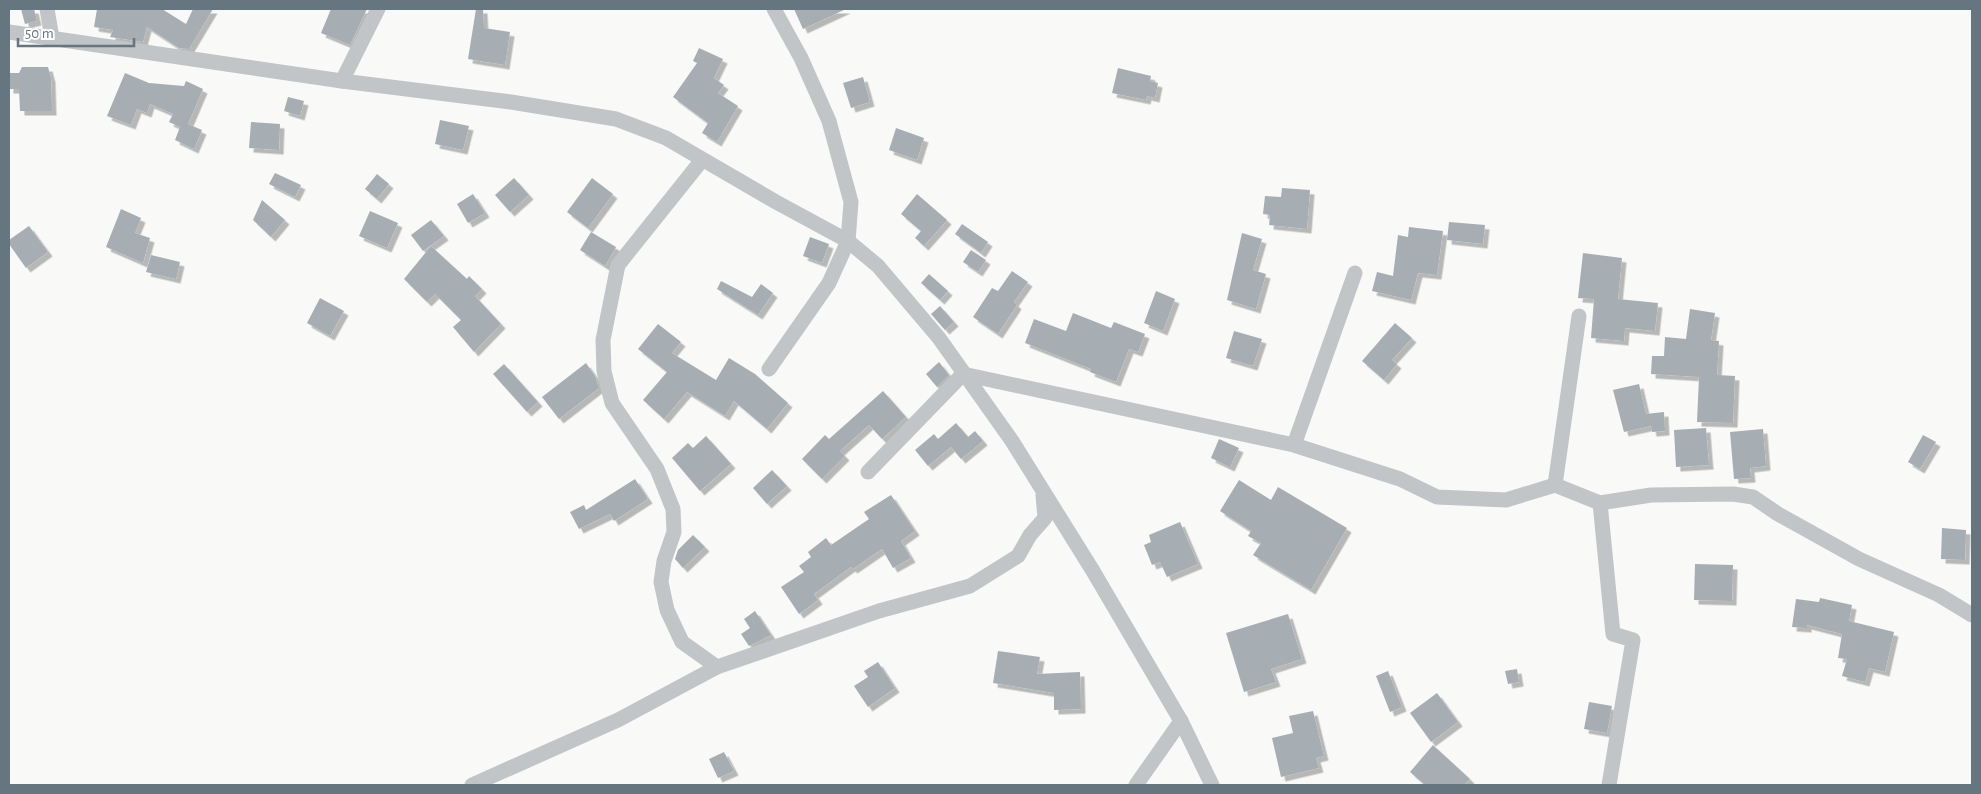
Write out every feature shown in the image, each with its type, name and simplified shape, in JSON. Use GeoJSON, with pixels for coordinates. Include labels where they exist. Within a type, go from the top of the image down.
{"type":"FeatureCollection","features":[{"type":"Feature","properties":{"kind":"street"},"geometry":{"type":"LineString","coordinates":[[47,9],[52,38]]}},
{"type":"Feature","properties":{"kind":"street"},"geometry":{"type":"LineString","coordinates":[[342,81],[378,9]]}},
{"type":"Feature","properties":{"kind":"street"},"geometry":{"type":"LineString","coordinates":[[769,369],[829,283],[848,240],[851,202],[829,121],[801,58],[774,9]]}},
{"type":"Feature","properties":{"kind":"street"},"geometry":{"type":"LineString","coordinates":[[9,32],[342,81],[511,102],[616,119],[666,138],[702,160],[848,240],[884,274],[939,338],[1012,441],[1093,571],[1181,721],[1212,785]]}},
{"type":"Feature","properties":{"kind":"street"},"geometry":{"type":"LineString","coordinates":[[702,160],[618,265],[604,340],[604,370],[612,403],[657,469],[673,509],[674,532],[664,561],[661,582],[667,610],[682,642],[717,667]]}},
{"type":"Feature","properties":{"kind":"street"},"geometry":{"type":"LineString","coordinates":[[1294,445],[1355,274]]}},
{"type":"Feature","properties":{"kind":"street"},"geometry":{"type":"LineString","coordinates":[[1555,485],[1579,316]]}},
{"type":"Feature","properties":{"kind":"street"},"geometry":{"type":"LineString","coordinates":[[963,374],[1294,445],[1400,480],[1437,497],[1506,500],[1555,485],[1600,503],[1651,495],[1733,494],[1753,497],[1778,514],[1859,559],[1939,596],[1972,615]]}},
{"type":"Feature","properties":{"kind":"street"},"geometry":{"type":"LineString","coordinates":[[868,472],[963,374]]}},
{"type":"Feature","properties":{"kind":"street"},"geometry":{"type":"LineString","coordinates":[[472,785],[618,720],[717,667],[879,611],[970,586],[1018,556],[1030,535],[1045,518],[1043,493]]}},
{"type":"Feature","properties":{"kind":"street"},"geometry":{"type":"LineString","coordinates":[[1600,503],[1613,634],[1632,640],[1609,785]]}},
{"type":"Feature","properties":{"kind":"street"},"geometry":{"type":"LineString","coordinates":[[1136,785],[1181,721]]}},
{"type":"Feature","properties":{"kind":"building"},"geometry":{"type":"Polygon","coordinates":[[[21,9],[34,9],[37,21],[25,24],[21,9]]]}},
{"type":"Feature","properties":{"kind":"building"},"geometry":{"type":"Polygon","coordinates":[[[97,9],[162,9],[186,24],[193,9],[213,9],[189,49],[179,48],[147,27],[143,42],[110,37],[113,30],[94,27],[97,9]]]}},
{"type":"Feature","properties":{"kind":"building"},"geometry":{"type":"Polygon","coordinates":[[[331,9],[367,9],[350,45],[321,33],[331,9]]]}},
{"type":"Feature","properties":{"kind":"building"},"geometry":{"type":"Polygon","coordinates":[[[476,9],[483,9],[484,28],[510,32],[505,65],[468,59],[476,9]]]}},
{"type":"Feature","properties":{"kind":"building"},"geometry":{"type":"Polygon","coordinates":[[[794,9],[846,9],[803,29],[794,9]]]}},
{"type":"Feature","properties":{"kind":"building"},"geometry":{"type":"Polygon","coordinates":[[[699,48],[723,59],[714,78],[724,85],[718,93],[738,106],[717,142],[702,133],[708,123],[673,97],[697,63],[693,61],[699,48]]]}},
{"type":"Feature","properties":{"kind":"building"},"geometry":{"type":"Polygon","coordinates":[[[22,67],[48,67],[51,78],[52,111],[20,111],[19,89],[9,89],[9,73],[19,73],[22,67]]]}},
{"type":"Feature","properties":{"kind":"building"},"geometry":{"type":"Polygon","coordinates":[[[1118,68],[1151,76],[1150,81],[1158,83],[1155,98],[1147,96],[1146,100],[1112,93],[1118,68]]]}},
{"type":"Feature","properties":{"kind":"building"},"geometry":{"type":"Polygon","coordinates":[[[125,73],[149,83],[184,86],[186,81],[203,89],[188,124],[202,130],[194,149],[175,140],[180,127],[169,122],[173,114],[150,104],[147,113],[137,109],[131,125],[107,116],[125,73]]]}},
{"type":"Feature","properties":{"kind":"building"},"geometry":{"type":"Polygon","coordinates":[[[863,77],[870,102],[851,108],[843,83],[863,77]]]}},
{"type":"Feature","properties":{"kind":"building"},"geometry":{"type":"Polygon","coordinates":[[[288,97],[304,101],[300,116],[284,111],[288,97]]]}},
{"type":"Feature","properties":{"kind":"building"},"geometry":{"type":"Polygon","coordinates":[[[440,120],[469,126],[463,150],[435,144],[440,120]]]}},
{"type":"Feature","properties":{"kind":"building"},"geometry":{"type":"Polygon","coordinates":[[[251,122],[280,124],[279,150],[249,148],[251,122]]]}},
{"type":"Feature","properties":{"kind":"building"},"geometry":{"type":"Polygon","coordinates":[[[896,128],[924,138],[917,160],[889,150],[896,128]]]}},
{"type":"Feature","properties":{"kind":"building"},"geometry":{"type":"Polygon","coordinates":[[[275,173],[301,185],[295,197],[269,184],[275,173]]]}},
{"type":"Feature","properties":{"kind":"building"},"geometry":{"type":"Polygon","coordinates":[[[377,174],[389,184],[377,199],[365,189],[377,174]]]}},
{"type":"Feature","properties":{"kind":"building"},"geometry":{"type":"Polygon","coordinates":[[[514,178],[529,195],[510,212],[495,195],[514,178]]]}},
{"type":"Feature","properties":{"kind":"building"},"geometry":{"type":"Polygon","coordinates":[[[592,178],[613,194],[588,228],[567,212],[592,178]]]}},
{"type":"Feature","properties":{"kind":"building"},"geometry":{"type":"Polygon","coordinates":[[[1282,188],[1310,190],[1307,229],[1269,225],[1270,215],[1263,214],[1265,196],[1281,197],[1282,188]]]}},
{"type":"Feature","properties":{"kind":"building"},"geometry":{"type":"Polygon","coordinates":[[[473,194],[485,213],[468,223],[457,204],[473,194]]]}},
{"type":"Feature","properties":{"kind":"building"},"geometry":{"type":"Polygon","coordinates":[[[917,194],[947,220],[924,246],[915,238],[921,231],[901,214],[917,194]]]}},
{"type":"Feature","properties":{"kind":"building"},"geometry":{"type":"Polygon","coordinates":[[[262,200],[285,220],[271,237],[253,220],[262,200]]]}},
{"type":"Feature","properties":{"kind":"building"},"geometry":{"type":"Polygon","coordinates":[[[121,209],[141,218],[135,233],[150,238],[143,263],[106,247],[121,209]]]}},
{"type":"Feature","properties":{"kind":"building"},"geometry":{"type":"Polygon","coordinates":[[[370,211],[398,223],[387,248],[359,236],[370,211]]]}},
{"type":"Feature","properties":{"kind":"building"},"geometry":{"type":"Polygon","coordinates":[[[431,220],[444,236],[423,251],[411,235],[431,220]]]}},
{"type":"Feature","properties":{"kind":"building"},"geometry":{"type":"Polygon","coordinates":[[[1449,222],[1485,225],[1483,244],[1447,240],[1449,222]]]}},
{"type":"Feature","properties":{"kind":"building"},"geometry":{"type":"Polygon","coordinates":[[[962,224],[988,242],[981,253],[955,234],[962,224]]]}},
{"type":"Feature","properties":{"kind":"building"},"geometry":{"type":"Polygon","coordinates":[[[29,226],[48,252],[26,268],[9,244],[9,240],[29,226]]]}},
{"type":"Feature","properties":{"kind":"building"},"geometry":{"type":"Polygon","coordinates":[[[1409,227],[1443,231],[1437,275],[1418,273],[1411,300],[1372,291],[1377,272],[1393,276],[1398,235],[1408,237],[1409,227]]]}},
{"type":"Feature","properties":{"kind":"building"},"geometry":{"type":"Polygon","coordinates":[[[591,232],[616,247],[605,266],[580,250],[591,232]]]}},
{"type":"Feature","properties":{"kind":"building"},"geometry":{"type":"Polygon","coordinates":[[[1242,233],[1262,239],[1253,270],[1266,274],[1256,309],[1227,300],[1242,233]]]}},
{"type":"Feature","properties":{"kind":"building"},"geometry":{"type":"Polygon","coordinates":[[[810,237],[829,244],[822,263],[803,256],[810,237]]]}},
{"type":"Feature","properties":{"kind":"building"},"geometry":{"type":"Polygon","coordinates":[[[431,246],[467,279],[469,276],[482,289],[475,296],[501,324],[474,352],[453,327],[461,320],[435,294],[427,302],[404,279],[431,246]]]}},
{"type":"Feature","properties":{"kind":"building"},"geometry":{"type":"Polygon","coordinates":[[[971,250],[986,260],[978,272],[963,262],[971,250]]]}},
{"type":"Feature","properties":{"kind":"building"},"geometry":{"type":"Polygon","coordinates":[[[1583,253],[1622,258],[1618,299],[1658,303],[1655,331],[1625,328],[1624,341],[1591,338],[1594,299],[1578,298],[1583,253]]]}},
{"type":"Feature","properties":{"kind":"building"},"geometry":{"type":"Polygon","coordinates":[[[151,255],[180,262],[176,279],[146,272],[151,255]]]}},
{"type":"Feature","properties":{"kind":"building"},"geometry":{"type":"Polygon","coordinates":[[[1012,271],[1028,282],[1014,302],[1017,305],[998,334],[973,317],[992,288],[998,291],[1012,271]]]}},
{"type":"Feature","properties":{"kind":"building"},"geometry":{"type":"Polygon","coordinates":[[[929,274],[948,291],[940,300],[921,283],[929,274]]]}},
{"type":"Feature","properties":{"kind":"building"},"geometry":{"type":"Polygon","coordinates":[[[721,281],[752,297],[761,284],[773,293],[758,315],[717,289],[721,281]]]}},
{"type":"Feature","properties":{"kind":"building"},"geometry":{"type":"Polygon","coordinates":[[[1156,291],[1175,299],[1163,331],[1144,323],[1156,291]]]}},
{"type":"Feature","properties":{"kind":"building"},"geometry":{"type":"Polygon","coordinates":[[[320,298],[344,311],[330,336],[307,323],[320,298]]]}},
{"type":"Feature","properties":{"kind":"building"},"geometry":{"type":"Polygon","coordinates":[[[940,306],[954,322],[945,330],[931,314],[940,306]]]}},
{"type":"Feature","properties":{"kind":"building"},"geometry":{"type":"Polygon","coordinates":[[[1690,309],[1715,313],[1711,340],[1719,341],[1717,375],[1735,376],[1733,423],[1697,422],[1699,377],[1651,374],[1652,356],[1664,356],[1665,337],[1686,339],[1690,309]]]}},
{"type":"Feature","properties":{"kind":"building"},"geometry":{"type":"Polygon","coordinates":[[[1073,313],[1111,328],[1114,322],[1145,334],[1138,352],[1129,349],[1116,382],[1090,372],[1091,369],[1025,343],[1034,319],[1066,331],[1073,313]]]}},
{"type":"Feature","properties":{"kind":"building"},"geometry":{"type":"Polygon","coordinates":[[[1395,323],[1412,338],[1392,360],[1397,364],[1384,380],[1362,361],[1395,323]]]}},
{"type":"Feature","properties":{"kind":"building"},"geometry":{"type":"Polygon","coordinates":[[[658,324],[681,342],[672,353],[716,380],[729,358],[755,374],[788,403],[767,429],[734,401],[725,416],[687,392],[664,419],[643,400],[667,372],[638,349],[658,324]]]}},
{"type":"Feature","properties":{"kind":"building"},"geometry":{"type":"Polygon","coordinates":[[[1234,331],[1262,339],[1253,366],[1226,358],[1234,331]]]}},
{"type":"Feature","properties":{"kind":"building"},"geometry":{"type":"Polygon","coordinates":[[[939,362],[949,375],[937,387],[926,374],[939,362]]]}},
{"type":"Feature","properties":{"kind":"building"},"geometry":{"type":"Polygon","coordinates":[[[586,363],[595,376],[599,388],[559,419],[542,397],[586,363]]]}},
{"type":"Feature","properties":{"kind":"building"},"geometry":{"type":"Polygon","coordinates":[[[504,364],[538,402],[527,412],[493,374],[504,364]]]}},
{"type":"Feature","properties":{"kind":"building"},"geometry":{"type":"Polygon","coordinates":[[[1639,384],[1646,414],[1664,412],[1665,431],[1652,432],[1651,426],[1624,432],[1613,390],[1639,384]]]}},
{"type":"Feature","properties":{"kind":"building"},"geometry":{"type":"Polygon","coordinates":[[[883,391],[906,417],[882,439],[869,425],[840,451],[845,456],[822,479],[802,459],[825,435],[829,439],[883,391]]]}},
{"type":"Feature","properties":{"kind":"building"},"geometry":{"type":"Polygon","coordinates":[[[956,423],[968,437],[975,431],[983,441],[961,459],[951,447],[928,466],[915,450],[934,434],[938,439],[956,423]]]}},
{"type":"Feature","properties":{"kind":"building"},"geometry":{"type":"Polygon","coordinates":[[[1706,428],[1709,465],[1676,467],[1674,430],[1706,428]]]}},
{"type":"Feature","properties":{"kind":"building"},"geometry":{"type":"Polygon","coordinates":[[[1763,429],[1766,466],[1750,468],[1751,478],[1734,479],[1730,432],[1763,429]]]}},
{"type":"Feature","properties":{"kind":"building"},"geometry":{"type":"Polygon","coordinates":[[[1923,435],[1936,442],[1920,469],[1908,462],[1923,435]]]}},
{"type":"Feature","properties":{"kind":"building"},"geometry":{"type":"Polygon","coordinates":[[[706,436],[731,464],[700,491],[672,458],[688,443],[693,448],[706,436]]]}},
{"type":"Feature","properties":{"kind":"building"},"geometry":{"type":"Polygon","coordinates":[[[1219,439],[1239,448],[1230,467],[1211,458],[1219,439]]]}},
{"type":"Feature","properties":{"kind":"building"},"geometry":{"type":"Polygon","coordinates":[[[772,470],[787,486],[767,504],[753,488],[772,470]]]}},
{"type":"Feature","properties":{"kind":"building"},"geometry":{"type":"Polygon","coordinates":[[[635,479],[648,499],[614,521],[610,514],[579,529],[570,512],[584,505],[586,510],[635,479]]]}},
{"type":"Feature","properties":{"kind":"building"},"geometry":{"type":"Polygon","coordinates":[[[1239,480],[1271,500],[1278,487],[1347,528],[1311,590],[1253,555],[1261,543],[1248,536],[1251,531],[1220,511],[1239,480]]]}},
{"type":"Feature","properties":{"kind":"building"},"geometry":{"type":"Polygon","coordinates":[[[891,495],[915,531],[901,541],[911,558],[893,568],[882,549],[853,569],[851,567],[814,594],[818,600],[799,614],[781,587],[804,572],[799,566],[811,557],[808,552],[826,538],[831,545],[869,519],[864,512],[891,495]]]}},
{"type":"Feature","properties":{"kind":"building"},"geometry":{"type":"Polygon","coordinates":[[[1180,522],[1198,564],[1167,577],[1160,562],[1152,565],[1144,545],[1151,542],[1149,535],[1180,522]]]}},
{"type":"Feature","properties":{"kind":"building"},"geometry":{"type":"Polygon","coordinates":[[[1942,528],[1966,530],[1965,560],[1941,559],[1942,528]]]}},
{"type":"Feature","properties":{"kind":"building"},"geometry":{"type":"Polygon","coordinates":[[[693,535],[705,547],[683,568],[675,559],[678,550],[693,535]]]}},
{"type":"Feature","properties":{"kind":"building"},"geometry":{"type":"Polygon","coordinates":[[[1695,564],[1733,565],[1732,601],[1694,600],[1695,564]]]}},
{"type":"Feature","properties":{"kind":"building"},"geometry":{"type":"Polygon","coordinates":[[[1820,598],[1852,605],[1849,621],[1894,632],[1885,672],[1869,668],[1865,682],[1842,676],[1847,659],[1838,658],[1842,634],[1807,625],[1807,628],[1792,627],[1796,599],[1819,602],[1820,598]]]}},
{"type":"Feature","properties":{"kind":"building"},"geometry":{"type":"Polygon","coordinates":[[[755,611],[771,635],[749,646],[741,634],[750,628],[744,619],[755,611]]]}},
{"type":"Feature","properties":{"kind":"building"},"geometry":{"type":"Polygon","coordinates":[[[1288,614],[1302,659],[1271,669],[1276,682],[1244,692],[1226,633],[1288,614]]]}},
{"type":"Feature","properties":{"kind":"building"},"geometry":{"type":"Polygon","coordinates":[[[998,651],[1040,657],[1037,674],[1080,672],[1081,709],[1054,710],[1054,693],[993,683],[998,651]]]}},
{"type":"Feature","properties":{"kind":"building"},"geometry":{"type":"Polygon","coordinates":[[[878,662],[895,688],[868,707],[854,686],[868,677],[864,671],[878,662]]]}},
{"type":"Feature","properties":{"kind":"building"},"geometry":{"type":"Polygon","coordinates":[[[1517,669],[1519,682],[1508,684],[1505,671],[1517,669]]]}},
{"type":"Feature","properties":{"kind":"building"},"geometry":{"type":"Polygon","coordinates":[[[1388,671],[1402,707],[1390,712],[1376,676],[1388,671]]]}},
{"type":"Feature","properties":{"kind":"building"},"geometry":{"type":"Polygon","coordinates":[[[1437,693],[1458,722],[1431,742],[1410,713],[1437,693]]]}},
{"type":"Feature","properties":{"kind":"building"},"geometry":{"type":"Polygon","coordinates":[[[1589,702],[1612,706],[1607,733],[1584,729],[1589,702]]]}},
{"type":"Feature","properties":{"kind":"building"},"geometry":{"type":"Polygon","coordinates":[[[1313,711],[1324,756],[1316,758],[1319,768],[1281,777],[1272,738],[1293,733],[1289,716],[1313,711]]]}},
{"type":"Feature","properties":{"kind":"building"},"geometry":{"type":"Polygon","coordinates":[[[1433,745],[1470,779],[1464,785],[1425,785],[1410,772],[1433,745]]]}},
{"type":"Feature","properties":{"kind":"building"},"geometry":{"type":"Polygon","coordinates":[[[724,752],[734,771],[718,778],[709,759],[724,752]]]}}]}
